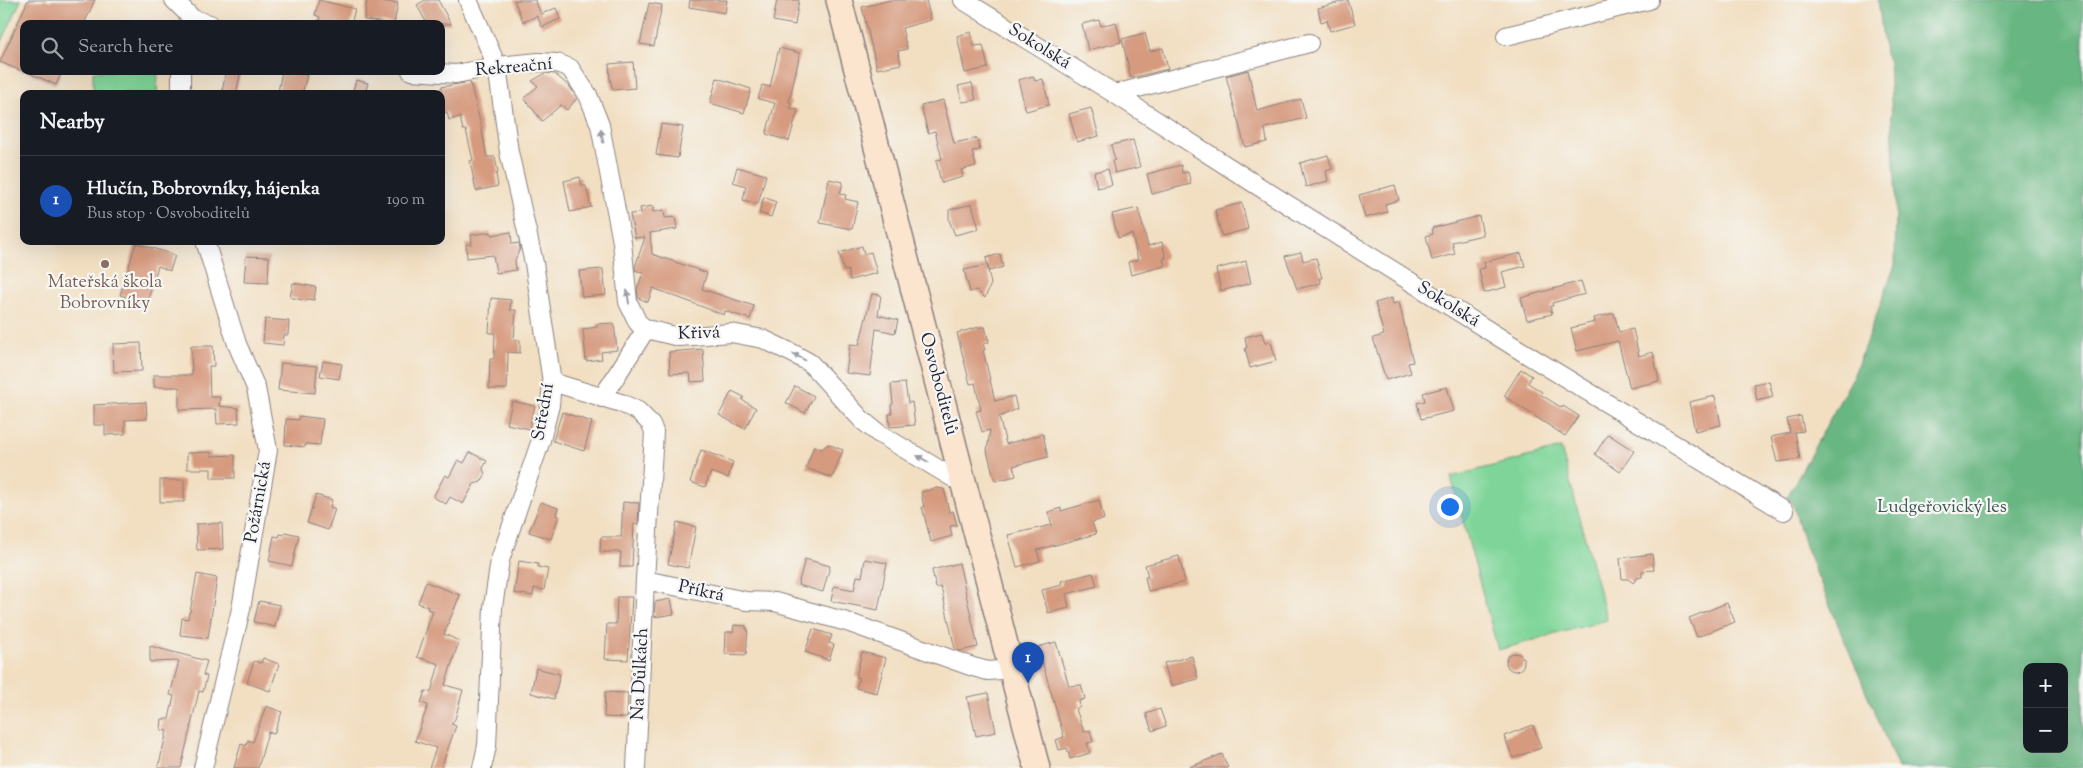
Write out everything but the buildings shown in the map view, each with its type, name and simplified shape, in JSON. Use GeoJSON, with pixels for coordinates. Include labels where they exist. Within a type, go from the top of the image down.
{"type":"FeatureCollection","features":[{"type":"Feature","properties":{"kind":"street","name":"Střední"},"geometry":{"type":"LineString","coordinates":[[468,0],[497,66],[509,152],[534,263],[552,382],[550,404],[541,440],[500,560],[493,607],[487,746],[482,768]]}},
{"type":"Feature","properties":{"kind":"street","name":"Osvoboditelů"},"geometry":{"type":"LineString","coordinates":[[839,0],[1037,768]]}},
{"type":"Feature","properties":{"kind":"street","name":"Sokolská"},"geometry":{"type":"LineString","coordinates":[[963,0],[1518,349],[1784,511]]}},
{"type":"Feature","properties":{"kind":"street"},"geometry":{"type":"LineString","coordinates":[[1506,36],[1649,0]]}},
{"type":"Feature","properties":{"kind":"street"},"geometry":{"type":"LineString","coordinates":[[181,8],[197,20]]}},
{"type":"Feature","properties":{"kind":"street"},"geometry":{"type":"LineString","coordinates":[[1115,94],[1309,43]]}},
{"type":"Feature","properties":{"kind":"street","name":"Rekreační"},"geometry":{"type":"LineString","coordinates":[[445,73],[456,74],[497,66],[539,62],[562,64],[570,68],[588,95],[600,125],[622,242],[628,302],[638,323],[646,329]]}},
{"type":"Feature","properties":{"kind":"street"},"geometry":{"type":"LineString","coordinates":[[181,75],[181,90]]}},
{"type":"Feature","properties":{"kind":"street","name":"Požárnická"},"geometry":{"type":"LineString","coordinates":[[203,768],[241,609],[268,450],[256,388],[237,344],[206,245]]}},
{"type":"Feature","properties":{"kind":"street","name":"Křivá"},"geometry":{"type":"LineString","coordinates":[[646,329],[679,337],[731,334],[763,339],[794,354],[810,363],[862,420],[878,433],[965,485]]}},
{"type":"Feature","properties":{"kind":"street"},"geometry":{"type":"LineString","coordinates":[[602,398],[646,329]]}},
{"type":"Feature","properties":{"kind":"street"},"geometry":{"type":"LineString","coordinates":[[552,382],[638,411],[651,424],[654,432],[645,580]]}},
{"type":"Feature","properties":{"kind":"street","name":"Příkrá"},"geometry":{"type":"LineString","coordinates":[[645,580],[746,602],[775,602],[847,622],[973,667],[988,671],[1012,669]]}},
{"type":"Feature","properties":{"kind":"street","name":"Na Důlkách"},"geometry":{"type":"LineString","coordinates":[[636,768],[645,580]]}},
{"type":"Feature","properties":{"kind":"green space"},"geometry":{"type":"Polygon","coordinates":[[[0,0],[21,0],[0,46],[0,0]]]}},
{"type":"Feature","properties":{"kind":"green space","name":"Ludgeřovický les"},"geometry":{"type":"Polygon","coordinates":[[[1878,0],[2083,0],[2083,768],[1898,768],[1805,546],[1792,501],[1786,499],[1853,377],[1895,265],[1896,201],[1889,62],[1885,54],[1878,0]]]}},
{"type":"Feature","properties":{"kind":"green space"},"geometry":{"type":"Polygon","coordinates":[[[93,75],[158,75],[157,90],[93,90],[93,75]]]}},
{"type":"Feature","properties":{"kind":"green space"},"geometry":{"type":"Polygon","coordinates":[[[1561,448],[1607,620],[1498,650],[1451,477],[1561,448]]]}},
{"type":"Feature","properties":{"kind":"place","name":"Mateřská škola Bobrovníky"},"geometry":{"type":"Point","coordinates":[105,264]}},
{"type":"Feature","properties":{"kind":"place","name":"Hlučín, Bobrovníky, hájenka"},"geometry":{"type":"Point","coordinates":[1028,683]}}]}
